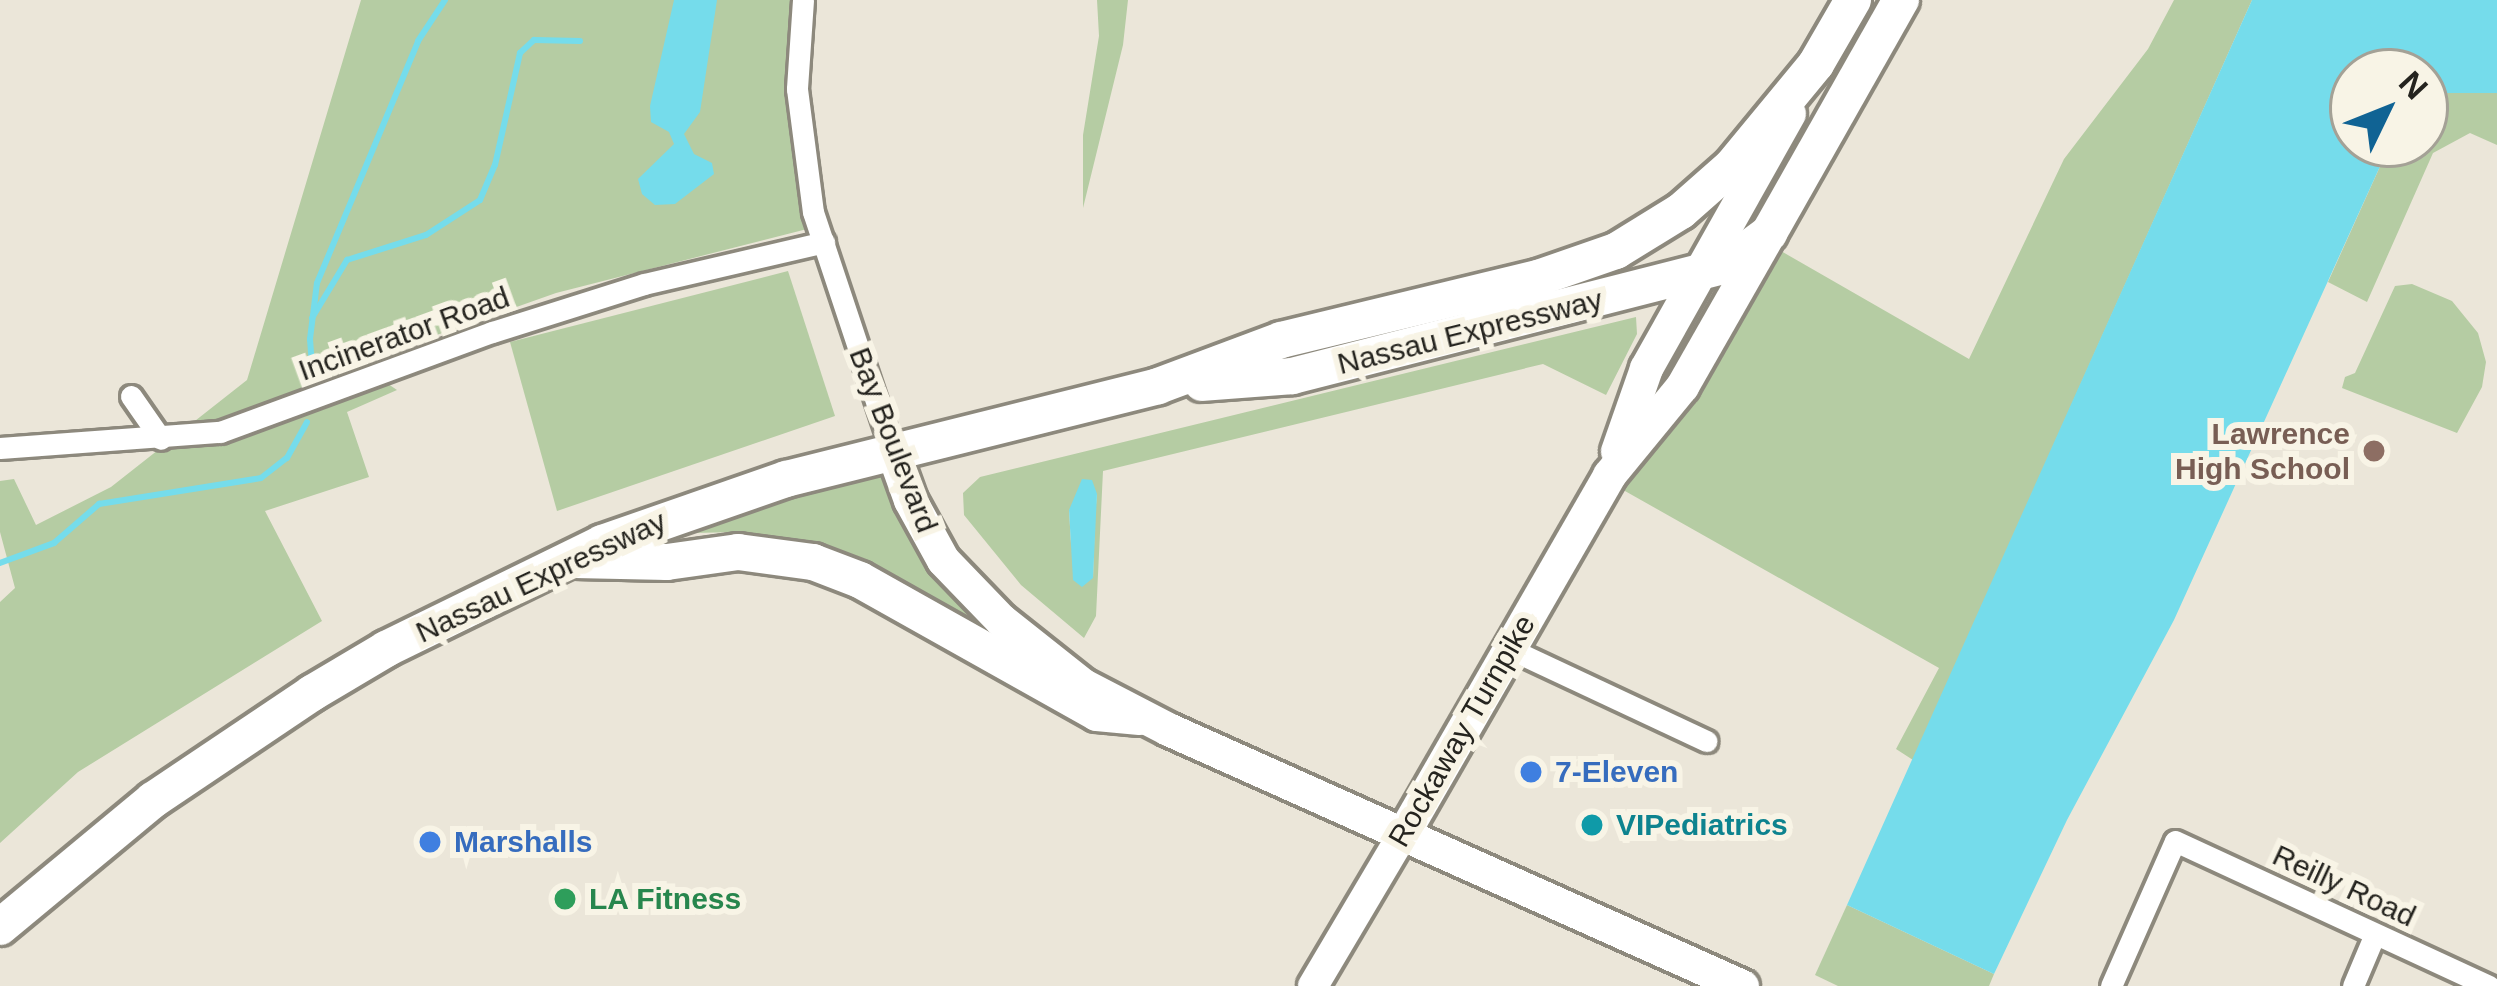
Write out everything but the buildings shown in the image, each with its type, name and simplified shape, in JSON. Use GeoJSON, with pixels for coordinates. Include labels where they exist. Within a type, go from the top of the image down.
{"type":"FeatureCollection","features":[{"type":"Feature","properties":{"kind":"highway","name":"Rockaway Turnpike"},"geometry":{"type":"LineString","coordinates":[[1816,64],[1853,0]]}},
{"type":"Feature","properties":{"kind":"highway","name":"Rockaway Turnpike"},"geometry":{"type":"LineString","coordinates":[[1768,233],[1900,0]]}},
{"type":"Feature","properties":{"kind":"highway","name":"Nassau Expressway"},"geometry":{"type":"LineString","coordinates":[[0,927],[118,827],[235,742],[353,667],[566,560],[746,490],[892,449],[1158,386],[1281,340],[1538,278],[1616,251],[1681,211],[1717,181],[1816,64]]}},
{"type":"Feature","properties":{"kind":"highway","name":"Nassau Expressway"},"geometry":{"type":"LineString","coordinates":[[1158,386],[1292,376],[1695,277],[1737,259],[1768,233]]}},
{"type":"Feature","properties":{"kind":"highway"},"geometry":{"type":"LineString","coordinates":[[566,560],[668,562],[738,552],[813,562],[860,580],[1097,713],[1140,717]]}},
{"type":"Feature","properties":{"kind":"main road","name":"Rockaway Turnpike"},"geometry":{"type":"LineString","coordinates":[[1609,475],[1646,368],[1816,64]]}},
{"type":"Feature","properties":{"kind":"main road","name":"Rockaway Turnpike"},"geometry":{"type":"LineString","coordinates":[[1313,986],[1609,475],[1682,386],[1768,233]]}},
{"type":"Feature","properties":{"kind":"main road","name":"Bay Boulevard"},"geometry":{"type":"LineString","coordinates":[[892,449],[930,541],[959,580],[1062,671],[1140,717],[1742,986]]}},
{"type":"Feature","properties":{"kind":"street","name":"Bay Boulevard"},"geometry":{"type":"LineString","coordinates":[[803,0],[797,89],[813,212],[892,449]]}},
{"type":"Feature","properties":{"kind":"street","name":"Incinerator Road"},"geometry":{"type":"LineString","coordinates":[[0,448],[220,432],[644,284],[824,242]]}},
{"type":"Feature","properties":{"kind":"street"},"geometry":{"type":"LineString","coordinates":[[131,396],[160,439]]}},
{"type":"Feature","properties":{"kind":"street"},"geometry":{"type":"LineString","coordinates":[[1510,649],[1706,741]]}},
{"type":"Feature","properties":{"kind":"street","name":"Reilly Road"},"geometry":{"type":"LineString","coordinates":[[2111,986],[2175,841],[2371,944],[2488,986]]}},
{"type":"Feature","properties":{"kind":"street"},"geometry":{"type":"LineString","coordinates":[[2353,986],[2371,944]]}},
{"type":"Feature","properties":{"kind":"green space"},"geometry":{"type":"Polygon","coordinates":[[[361,0],[793,0],[794,147],[815,227],[556,293],[357,363],[397,390],[347,412],[369,477],[265,511],[322,621],[78,772],[0,843],[0,602],[15,588],[0,532],[0,481],[14,479],[36,525],[111,487],[247,380],[361,0]]]}},
{"type":"Feature","properties":{"kind":"green space"},"geometry":{"type":"Polygon","coordinates":[[[1097,0],[1128,0],[1123,45],[1083,208],[1083,135],[1099,36],[1097,0]]]}},
{"type":"Feature","properties":{"kind":"green space"},"geometry":{"type":"Polygon","coordinates":[[[2174,0],[2252,0],[1913,760],[1896,749],[1939,668],[1609,482],[1767,243],[1969,359],[2064,159],[2148,49],[2174,0]]]}},
{"type":"Feature","properties":{"kind":"green space"},"geometry":{"type":"Polygon","coordinates":[[[2449,93],[2497,93],[2497,145],[2470,133],[2449,144],[2449,93]]]}},
{"type":"Feature","properties":{"kind":"green space"},"geometry":{"type":"Polygon","coordinates":[[[2379,168],[2426,168],[2367,302],[2328,282],[2379,168]]]}},
{"type":"Feature","properties":{"kind":"green space"},"geometry":{"type":"Polygon","coordinates":[[[788,271],[835,416],[557,511],[510,342],[788,271]]]}},
{"type":"Feature","properties":{"kind":"green space"},"geometry":{"type":"Polygon","coordinates":[[[2412,284],[2452,301],[2478,333],[2486,362],[2482,387],[2457,433],[2342,388],[2345,377],[2355,373],[2395,286],[2412,284]]]}},
{"type":"Feature","properties":{"kind":"green space"},"geometry":{"type":"Polygon","coordinates":[[[1636,317],[1637,334],[1606,395],[1543,364],[1103,471],[1096,616],[1084,638],[1021,585],[964,515],[963,493],[980,477],[1636,317]],[[1097,494],[1069,510],[1071,543],[1093,578],[1097,494]]]}},
{"type":"Feature","properties":{"kind":"green space"},"geometry":{"type":"Polygon","coordinates":[[[875,456],[951,591],[1025,671],[790,543],[740,532],[643,534],[875,456]]]}},
{"type":"Feature","properties":{"kind":"green space"},"geometry":{"type":"Polygon","coordinates":[[[1847,905],[1994,974],[1989,986],[1838,986],[1815,975],[1847,905]]]}},
{"type":"Feature","properties":{"kind":"water"},"geometry":{"type":"Polygon","coordinates":[[[674,0],[717,0],[700,112],[684,134],[694,154],[712,163],[714,174],[675,204],[655,205],[642,194],[638,179],[674,144],[669,132],[651,122],[650,106],[674,0]]]}},
{"type":"Feature","properties":{"kind":"water"},"geometry":{"type":"Polygon","coordinates":[[[2252,0],[2497,0],[2497,93],[2449,93],[2449,48],[2329,48],[2329,168],[2379,168],[2174,620],[2067,820],[1994,974],[1847,905],[2252,0]]]}},
{"type":"Feature","properties":{"kind":"water"},"geometry":{"type":"Polygon","coordinates":[[[1082,479],[1092,480],[1097,494],[1093,578],[1082,587],[1073,580],[1069,510],[1082,479]]]}},
{"type":"Feature","properties":{"kind":"waterway"},"geometry":{"type":"LineString","coordinates":[[313,379],[310,339],[317,283],[418,41],[445,0]]}},
{"type":"Feature","properties":{"kind":"waterway"},"geometry":{"type":"LineString","coordinates":[[312,318],[347,260],[426,235],[480,200],[495,165],[520,53],[534,40],[580,41]]}},
{"type":"Feature","properties":{"kind":"waterway"},"geometry":{"type":"LineString","coordinates":[[0,563],[54,543],[99,504],[261,478],[287,458],[307,422]]}},
{"type":"Feature","properties":{"kind":"place","name":"Lawrence High School"},"geometry":{"type":"Point","coordinates":[2374,451]}},
{"type":"Feature","properties":{"kind":"place","name":"7-Eleven"},"geometry":{"type":"Point","coordinates":[1531,772]}},
{"type":"Feature","properties":{"kind":"place","name":"VIPediatrics"},"geometry":{"type":"Point","coordinates":[1592,825]}},
{"type":"Feature","properties":{"kind":"place","name":"Marshalls"},"geometry":{"type":"Point","coordinates":[430,842]}},
{"type":"Feature","properties":{"kind":"place","name":"LA Fitness"},"geometry":{"type":"Point","coordinates":[565,899]}}]}
